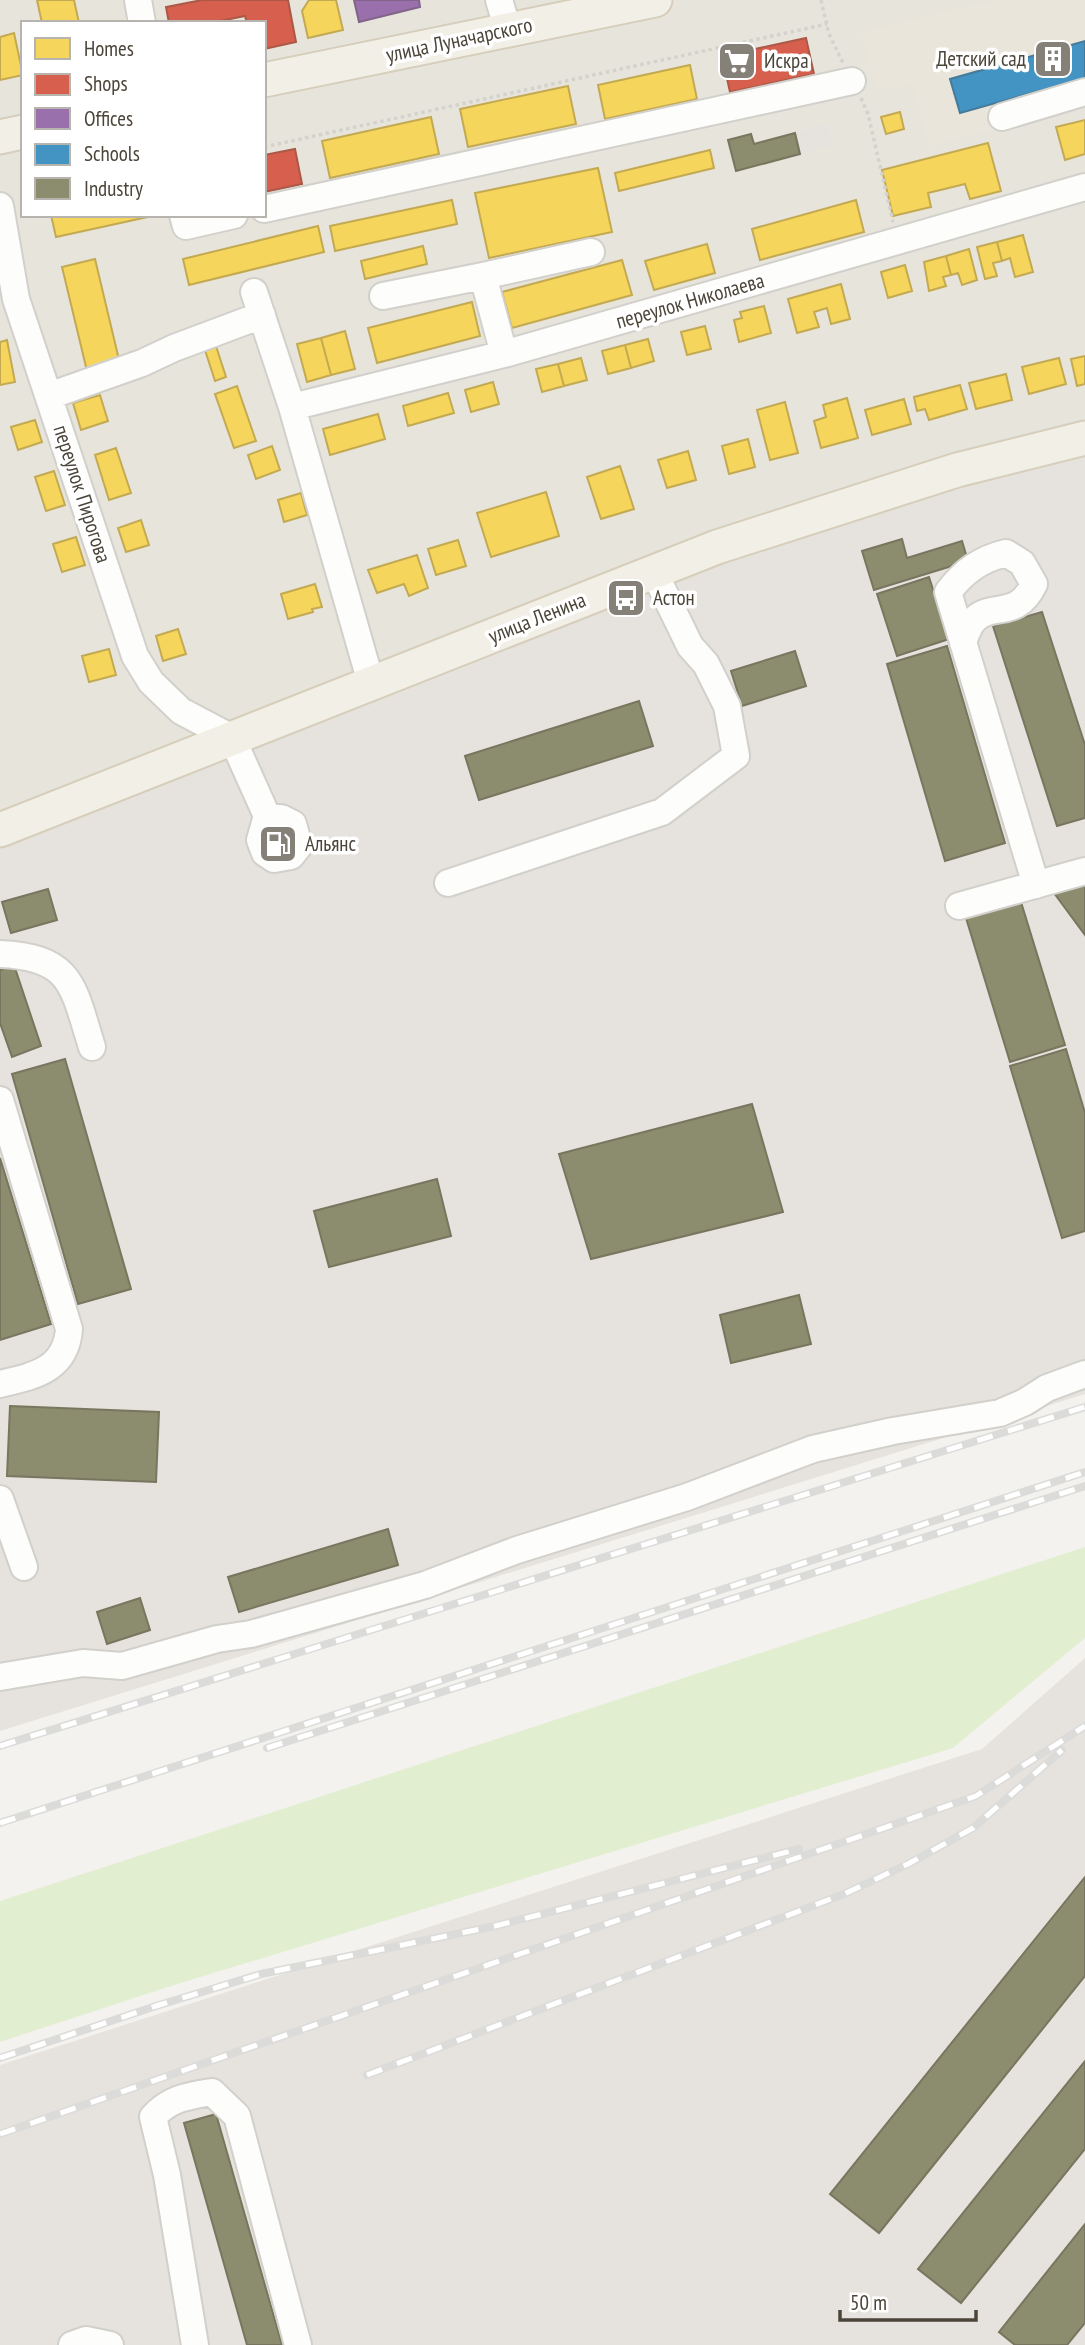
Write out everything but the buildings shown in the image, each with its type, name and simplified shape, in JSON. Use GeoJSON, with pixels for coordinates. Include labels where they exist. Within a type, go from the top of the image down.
{"type":"FeatureCollection","features":[{"type":"Feature","properties":{"kind":"main road","name":"улица Луначарского"},"geometry":{"type":"LineString","coordinates":[[266,79],[503,15],[654,0]]}},
{"type":"Feature","properties":{"kind":"main road"},"geometry":{"type":"LineString","coordinates":[[0,137],[21,132]]}},
{"type":"Feature","properties":{"kind":"main road","name":"улица Ленина"},"geometry":{"type":"LineString","coordinates":[[0,830],[717,547],[957,470],[1085,438]]}},
{"type":"Feature","properties":{"kind":"street"},"geometry":{"type":"LineString","coordinates":[[138,0],[142,21]]}},
{"type":"Feature","properties":{"kind":"street"},"geometry":{"type":"LineString","coordinates":[[266,209],[852,80]]}},
{"type":"Feature","properties":{"kind":"street"},"geometry":{"type":"LineString","coordinates":[[1002,117],[1085,92]]}},
{"type":"Feature","properties":{"kind":"street","name":"переулок Николаева"},"geometry":{"type":"LineString","coordinates":[[292,407],[504,354],[1085,187]]}},
{"type":"Feature","properties":{"kind":"street","name":"переулок Пирогова"},"geometry":{"type":"LineString","coordinates":[[0,206],[7,286],[16,299],[135,656],[151,682],[181,711],[232,738]]}},
{"type":"Feature","properties":{"kind":"street"},"geometry":{"type":"LineString","coordinates":[[184,217],[186,226],[225,217]]}},
{"type":"Feature","properties":{"kind":"street"},"geometry":{"type":"LineString","coordinates":[[383,296],[591,252]]}},
{"type":"Feature","properties":{"kind":"street"},"geometry":{"type":"LineString","coordinates":[[483,276],[504,354]]}},
{"type":"Feature","properties":{"kind":"street"},"geometry":{"type":"LineString","coordinates":[[49,396],[142,363],[258,303],[292,407],[370,683]]}},
{"type":"Feature","properties":{"kind":"street"},"geometry":{"type":"LineString","coordinates":[[448,883],[662,812],[736,755],[727,706],[706,664],[690,646],[654,572]]}},
{"type":"Feature","properties":{"kind":"street"},"geometry":{"type":"LineString","coordinates":[[963,643],[1036,885]]}},
{"type":"Feature","properties":{"kind":"street"},"geometry":{"type":"LineString","coordinates":[[232,738],[267,816]]}},
{"type":"Feature","properties":{"kind":"street"},"geometry":{"type":"LineString","coordinates":[[959,906],[1085,872]]}},
{"type":"Feature","properties":{"kind":"street"},"geometry":{"type":"LineString","coordinates":[[0,954],[38,960],[62,971],[75,993],[92,1047]]}},
{"type":"Feature","properties":{"kind":"street"},"geometry":{"type":"LineString","coordinates":[[0,1100],[69,1329],[68,1344],[46,1371],[0,1384]]}},
{"type":"Feature","properties":{"kind":"street"},"geometry":{"type":"LineString","coordinates":[[0,1677],[83,1663],[122,1666],[217,1639],[274,1628],[425,1585],[517,1550],[687,1497],[813,1449],[893,1431],[1000,1413],[1047,1388],[1085,1374]]}},
{"type":"Feature","properties":{"kind":"street"},"geometry":{"type":"LineString","coordinates":[[0,1499],[24,1567]]}},
{"type":"Feature","properties":{"kind":"street"},"geometry":{"type":"LineString","coordinates":[[195,2345],[167,2175],[153,2118],[161,2109],[180,2097],[212,2092],[237,2116],[298,2345]]}},
{"type":"Feature","properties":{"kind":"street"},"geometry":{"type":"LineString","coordinates":[[72,2345],[86,2340],[110,2345]]}},
{"type":"Feature","properties":{"kind":"path"},"geometry":{"type":"LineString","coordinates":[[266,147],[827,24]]}},
{"type":"Feature","properties":{"kind":"path"},"geometry":{"type":"LineString","coordinates":[[876,152],[897,241]]}},
{"type":"Feature","properties":{"kind":"shaded area"},"geometry":{"type":"Polygon","coordinates":[[[0,0],[1085,0],[1085,426],[0,814],[0,0]]]}},
{"type":"Feature","properties":{"kind":"shaded area"},"geometry":{"type":"Polygon","coordinates":[[[997,0],[1085,0],[1085,102],[930,147],[913,85],[876,91],[861,32],[997,0]]]}},
{"type":"Feature","properties":{"kind":"shaded area"},"geometry":{"type":"Polygon","coordinates":[[[827,124],[833,145],[800,154],[795,133],[827,124]]]}},
{"type":"Feature","properties":{"kind":"shaded area"},"geometry":{"type":"Polygon","coordinates":[[[1085,426],[1085,1394],[0,1731],[0,814],[728,524],[1085,426]]]}},
{"type":"Feature","properties":{"kind":"shaded area"},"geometry":{"type":"Polygon","coordinates":[[[1085,1658],[1085,2345],[0,2345],[0,2065],[982,1749],[1085,1658]]]}},
{"type":"Feature","properties":{"kind":"green space"},"geometry":{"type":"Polygon","coordinates":[[[1085,1547],[1085,1638],[953,1748],[174,1985],[0,2042],[0,1901],[1085,1547]]]}},
{"type":"Feature","properties":{"kind":"railway"},"geometry":{"type":"LineString","coordinates":[[0,1746],[1085,1407]]}},
{"type":"Feature","properties":{"kind":"railway"},"geometry":{"type":"LineString","coordinates":[[0,1823],[1085,1472]]}},
{"type":"Feature","properties":{"kind":"railway"},"geometry":{"type":"LineString","coordinates":[[267,1748],[1085,1486]]}},
{"type":"Feature","properties":{"kind":"railway"},"geometry":{"type":"LineString","coordinates":[[0,2134],[976,1796],[1085,1726]]}},
{"type":"Feature","properties":{"kind":"railway"},"geometry":{"type":"LineString","coordinates":[[367,2075],[844,1894],[908,1864],[973,1828],[1062,1750]]}},
{"type":"Feature","properties":{"kind":"railway"},"geometry":{"type":"LineString","coordinates":[[0,2058],[261,1974],[495,1926],[799,1849]]}},
{"type":"Feature","properties":{"kind":"place","name":"Детский сад"},"geometry":{"type":"Point","coordinates":[1053,59]}},
{"type":"Feature","properties":{"kind":"place","name":"Искра"},"geometry":{"type":"Point","coordinates":[737,61]}},
{"type":"Feature","properties":{"kind":"place","name":"Астон"},"geometry":{"type":"Point","coordinates":[626,598]}},
{"type":"Feature","properties":{"kind":"place","name":"Альянс"},"geometry":{"type":"Point","coordinates":[278,844]}}]}
